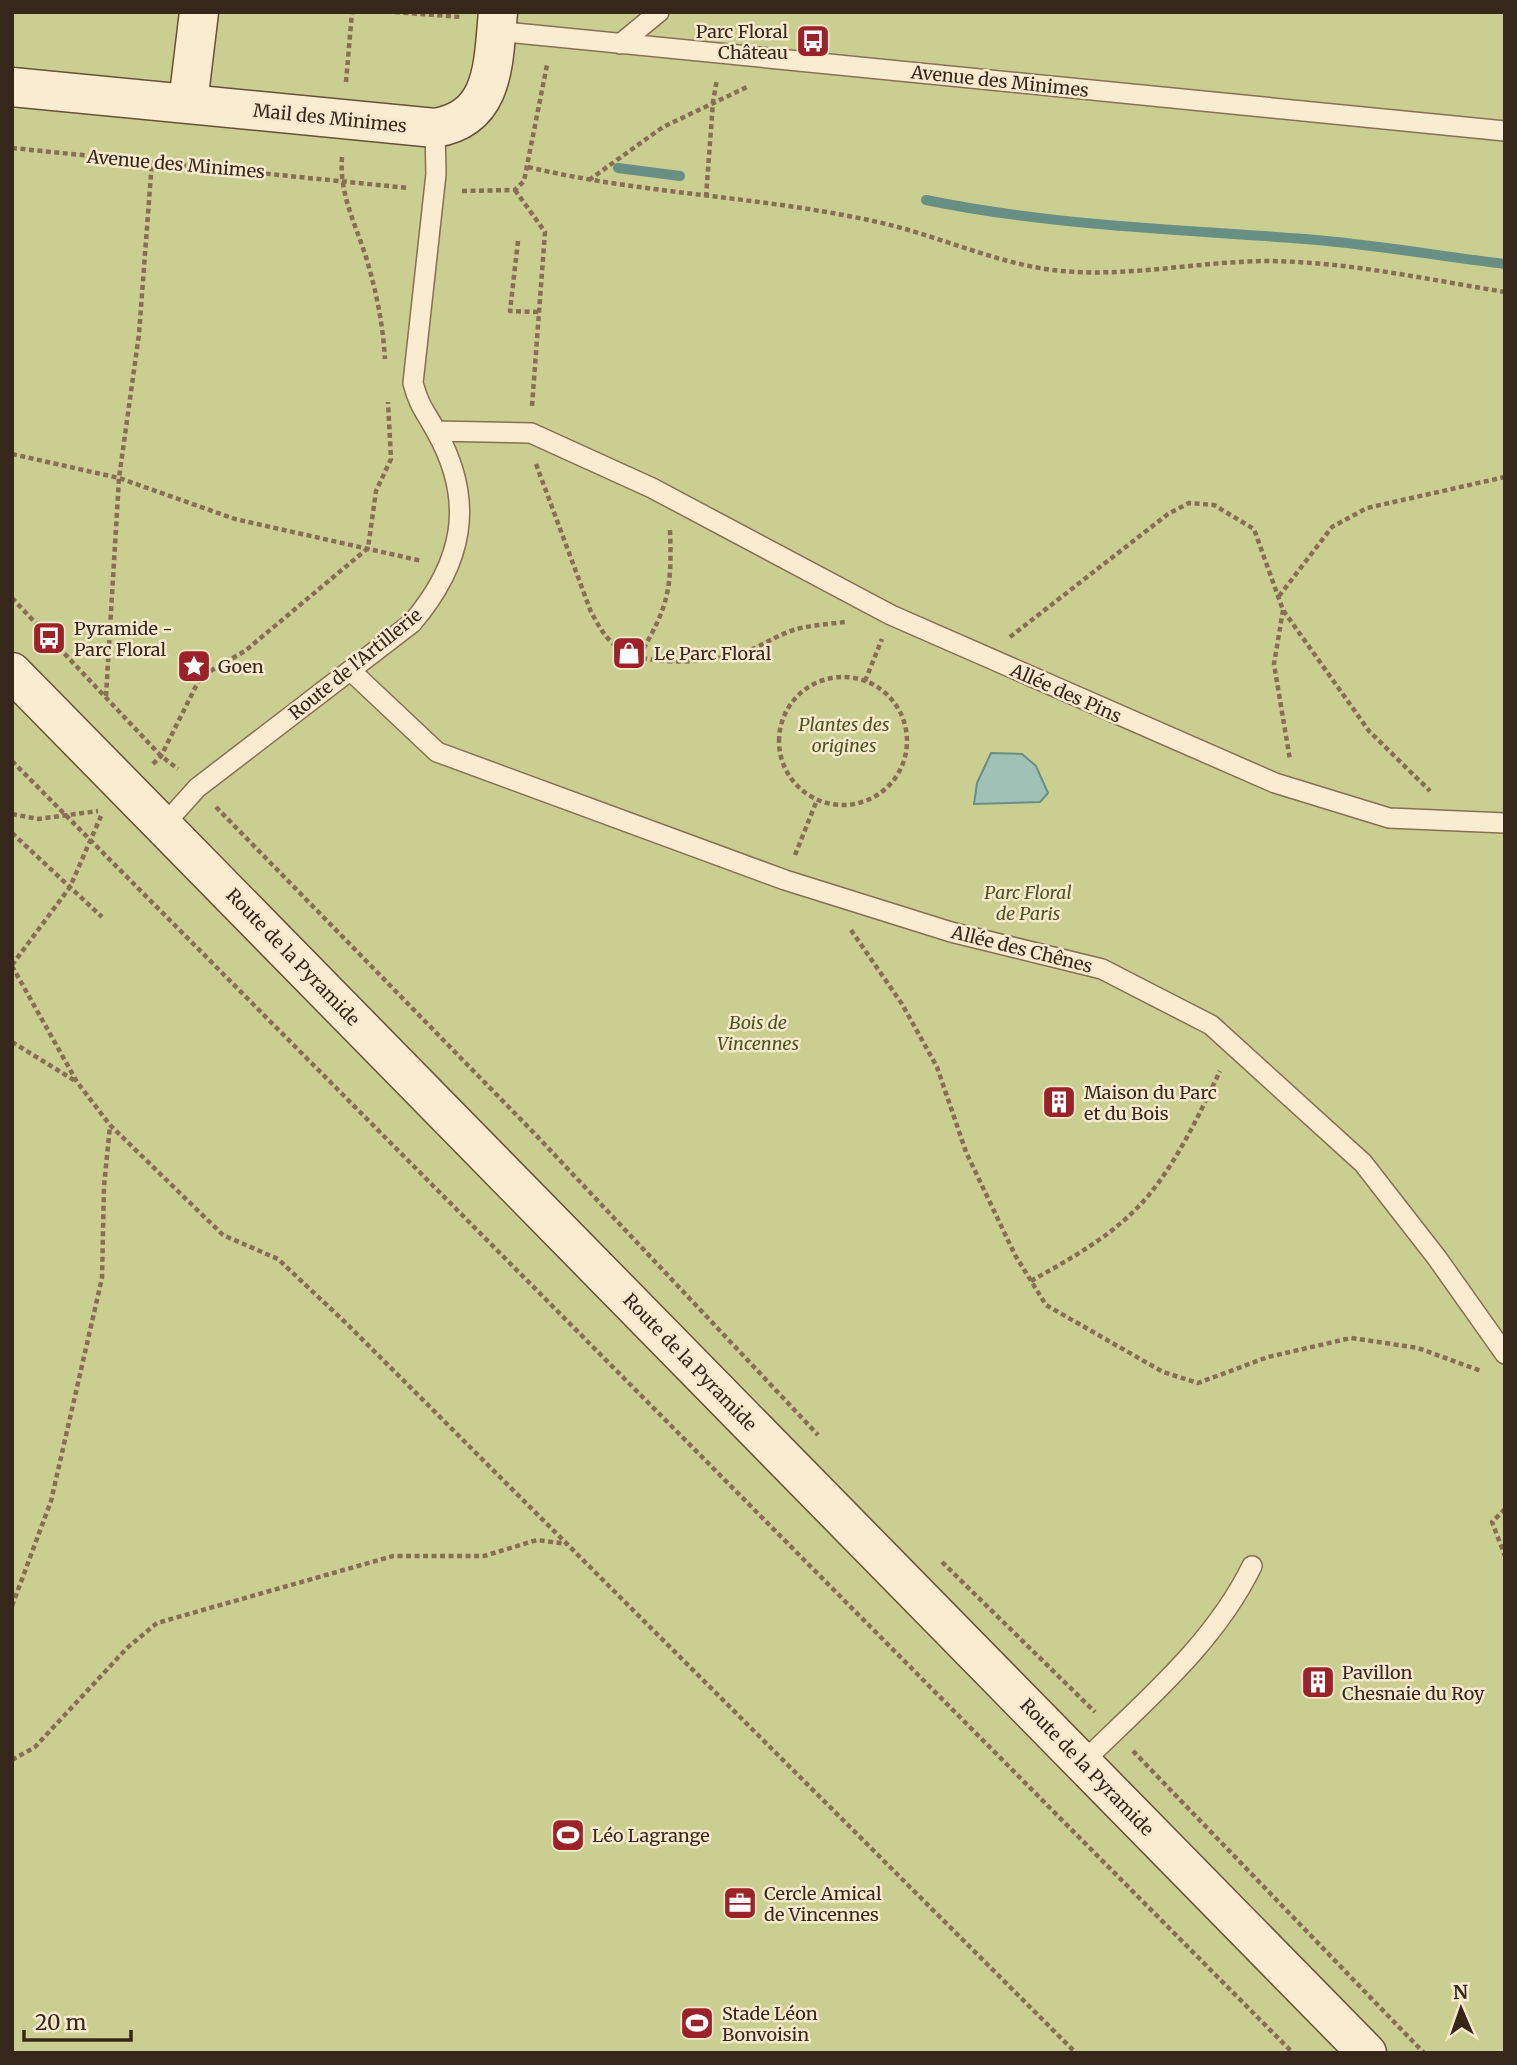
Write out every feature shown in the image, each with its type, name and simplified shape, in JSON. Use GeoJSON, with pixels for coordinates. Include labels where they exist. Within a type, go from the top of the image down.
{"type":"FeatureCollection","features":[{"type":"Feature","properties":{"kind":"street"},"geometry":{"type":"LineString","coordinates":[[12,87],[188,103],[199,12]]}},
{"type":"Feature","properties":{"kind":"street"},"geometry":{"type":"LineString","coordinates":[[452,122],[487,88],[497,22]]}},
{"type":"Feature","properties":{"kind":"street","name":"Mail des Minimes"},"geometry":{"type":"LineString","coordinates":[[188,103],[452,122]]}},
{"type":"Feature","properties":{"kind":"street","name":"Route de la Pyramide"},"geometry":{"type":"LineString","coordinates":[[12,672],[1367,2053]]}},
{"type":"Feature","properties":{"kind":"lane"},"geometry":{"type":"LineString","coordinates":[[620,44],[659,12]]}},
{"type":"Feature","properties":{"kind":"lane","name":"Avenue des Minimes"},"geometry":{"type":"LineString","coordinates":[[497,22],[620,44],[1505,131]]}},
{"type":"Feature","properties":{"kind":"lane","name":"Route de l'Artillerie"},"geometry":{"type":"LineString","coordinates":[[162,827],[197,788],[412,623],[434,597],[450,568],[458,534],[461,503],[453,470],[436,431],[420,408],[414,383],[436,174],[452,122]]}},
{"type":"Feature","properties":{"kind":"lane"},"geometry":{"type":"LineString","coordinates":[[436,431],[530,433]]}},
{"type":"Feature","properties":{"kind":"lane","name":"Allée des Pins"},"geometry":{"type":"LineString","coordinates":[[530,433],[660,493],[891,615],[1263,778],[1389,818],[1466,822],[1503,828]]}},
{"type":"Feature","properties":{"kind":"lane","name":"Allée des Chênes"},"geometry":{"type":"LineString","coordinates":[[351,671],[437,752],[785,880],[951,932],[1102,969],[1211,1025],[1363,1163],[1502,1340]]}},
{"type":"Feature","properties":{"kind":"lane"},"geometry":{"type":"LineString","coordinates":[[1083,1762],[1205,1640],[1238,1594],[1252,1566]]}},
{"type":"Feature","properties":{"kind":"path"},"geometry":{"type":"LineString","coordinates":[[346,87],[352,12]]}},
{"type":"Feature","properties":{"kind":"path"},"geometry":{"type":"LineString","coordinates":[[395,12],[449,16],[449,12]]}},
{"type":"Feature","properties":{"kind":"path"},"geometry":{"type":"LineString","coordinates":[[706,197],[713,102],[723,54]]}},
{"type":"Feature","properties":{"kind":"path"},"geometry":{"type":"LineString","coordinates":[[524,181],[548,59]]}},
{"type":"Feature","properties":{"kind":"path"},"geometry":{"type":"LineString","coordinates":[[589,180],[663,127],[743,86],[757,88]]}},
{"type":"Feature","properties":{"kind":"path","name":"Avenue des Minimes"},"geometry":{"type":"LineString","coordinates":[[12,148],[340,179]]}},
{"type":"Feature","properties":{"kind":"path"},"geometry":{"type":"LineString","coordinates":[[343,148],[340,179],[366,258],[383,323],[385,361]]}},
{"type":"Feature","properties":{"kind":"path"},"geometry":{"type":"LineString","coordinates":[[106,696],[119,478],[139,334],[152,161]]}},
{"type":"Feature","properties":{"kind":"path"},"geometry":{"type":"LineString","coordinates":[[527,167],[589,180],[706,197],[790,205],[876,221],[987,255],[1062,271],[1264,261],[1362,268],[1505,292]]}},
{"type":"Feature","properties":{"kind":"path"},"geometry":{"type":"LineString","coordinates":[[514,190],[545,232],[530,433],[537,470],[602,633],[616,647],[639,656],[670,661],[707,660],[744,652],[796,629],[891,615],[865,681]]}},
{"type":"Feature","properties":{"kind":"path"},"geometry":{"type":"LineString","coordinates":[[518,241],[510,311],[539,312]]}},
{"type":"Feature","properties":{"kind":"path"},"geometry":{"type":"LineString","coordinates":[[128,791],[161,756],[198,682],[212,670],[245,651],[369,548],[376,491],[391,459],[387,398]]}},
{"type":"Feature","properties":{"kind":"path"},"geometry":{"type":"LineString","coordinates":[[12,454],[119,478],[235,519],[450,568]]}},
{"type":"Feature","properties":{"kind":"path"},"geometry":{"type":"LineString","coordinates":[[1279,597],[1332,527],[1367,508],[1505,477]]}},
{"type":"Feature","properties":{"kind":"path"},"geometry":{"type":"LineString","coordinates":[[639,656],[661,619],[668,596],[671,560],[660,493]]}},
{"type":"Feature","properties":{"kind":"path"},"geometry":{"type":"LineString","coordinates":[[985,657],[1168,514],[1189,503],[1214,505],[1254,529],[1283,610],[1369,731],[1404,769],[1466,822]]}},
{"type":"Feature","properties":{"kind":"path"},"geometry":{"type":"LineString","coordinates":[[12,598],[161,756],[197,788],[535,1135],[826,1444]]}},
{"type":"Feature","properties":{"kind":"path"},"geometry":{"type":"LineString","coordinates":[[1283,610],[1274,664],[1285,743],[1300,791]]}},
{"type":"Feature","properties":{"kind":"path"},"geometry":{"type":"LineString","coordinates":[[846,677],[865,681],[883,691],[897,706],[905,724],[907,745],[902,765],[892,782],[876,796],[858,804],[837,805],[817,800],[800,790],[788,775],[780,756],[778,736],[783,717],[793,700],[817,683],[846,677]]}},
{"type":"Feature","properties":{"kind":"path"},"geometry":{"type":"LineString","coordinates":[[12,761],[69,815],[1293,2053]]}},
{"type":"Feature","properties":{"kind":"path"},"geometry":{"type":"LineString","coordinates":[[785,880],[817,800]]}},
{"type":"Feature","properties":{"kind":"path"},"geometry":{"type":"LineString","coordinates":[[12,814],[38,819],[103,810],[70,887],[12,966],[78,1083],[110,1125],[223,1235],[278,1259],[1076,2053]]}},
{"type":"Feature","properties":{"kind":"path"},"geometry":{"type":"LineString","coordinates":[[12,833],[102,917]]}},
{"type":"Feature","properties":{"kind":"path"},"geometry":{"type":"LineString","coordinates":[[824,892],[902,1004],[931,1056],[966,1152],[1015,1255],[1046,1305],[1163,1372],[1198,1383],[1268,1357],[1351,1338],[1418,1348],[1492,1375]]}},
{"type":"Feature","properties":{"kind":"path"},"geometry":{"type":"LineString","coordinates":[[12,1042],[78,1083]]}},
{"type":"Feature","properties":{"kind":"path"},"geometry":{"type":"LineString","coordinates":[[1031,1281],[1094,1245],[1138,1208],[1189,1134],[1233,1045]]}},
{"type":"Feature","properties":{"kind":"path"},"geometry":{"type":"LineString","coordinates":[[12,1606],[51,1501],[102,1278],[104,1186],[110,1125]]}},
{"type":"Feature","properties":{"kind":"path"},"geometry":{"type":"LineString","coordinates":[[1505,1509],[1492,1522],[1505,1556]]}},
{"type":"Feature","properties":{"kind":"path"},"geometry":{"type":"LineString","coordinates":[[12,1760],[35,1747],[127,1648],[157,1623],[393,1556],[484,1556],[537,1540],[568,1545]]}},
{"type":"Feature","properties":{"kind":"path"},"geometry":{"type":"LineString","coordinates":[[932,1552],[1115,1731],[1424,2053]]}},
{"type":"Feature","properties":{"kind":"green space","name":"Bois de Vincennes"},"geometry":{"type":"Polygon","coordinates":[[[12,12],[1505,12],[1505,2053],[12,2053],[12,12]]]}},
{"type":"Feature","properties":{"kind":"water"},"geometry":{"type":"Polygon","coordinates":[[[991,753],[1022,754],[1036,766],[1048,793],[1040,802],[974,804],[977,783],[991,753]]]}},
{"type":"Feature","properties":{"kind":"waterway"},"geometry":{"type":"LineString","coordinates":[[618,168],[680,176]]}},
{"type":"Feature","properties":{"kind":"waterway"},"geometry":{"type":"LineString","coordinates":[[926,200],[1021,216],[1330,241],[1505,264]]}},
{"type":"Feature","properties":{"kind":"place","name":"Parc Floral Château"},"geometry":{"type":"Point","coordinates":[813,41]}},
{"type":"Feature","properties":{"kind":"place","name":"Pyramide - Parc Floral"},"geometry":{"type":"Point","coordinates":[49,638]}},
{"type":"Feature","properties":{"kind":"place","name":"Le Parc Floral"},"geometry":{"type":"Point","coordinates":[629,653]}},
{"type":"Feature","properties":{"kind":"place","name":"Goen"},"geometry":{"type":"Point","coordinates":[194,666]}},
{"type":"Feature","properties":{"kind":"place","name":"Maison du Parc et du Bois"},"geometry":{"type":"Point","coordinates":[1059,1102]}},
{"type":"Feature","properties":{"kind":"place","name":"Pavillon Chesnaie du Roy"},"geometry":{"type":"Point","coordinates":[1318,1682]}},
{"type":"Feature","properties":{"kind":"place","name":"Léo Lagrange"},"geometry":{"type":"Point","coordinates":[568,1835]}},
{"type":"Feature","properties":{"kind":"place","name":"Cercle Amical de Vincennes"},"geometry":{"type":"Point","coordinates":[740,1903]}},
{"type":"Feature","properties":{"kind":"place","name":"Stade Léon Bonvoisin"},"geometry":{"type":"Point","coordinates":[697,2023]}},
{"type":"Feature","properties":{"kind":"park label","name":"Plantes des origines"},"geometry":{"type":"Point","coordinates":[844,734]}},
{"type":"Feature","properties":{"kind":"park label","name":"Parc Floral de Paris"},"geometry":{"type":"Point","coordinates":[1028,902]}}]}
